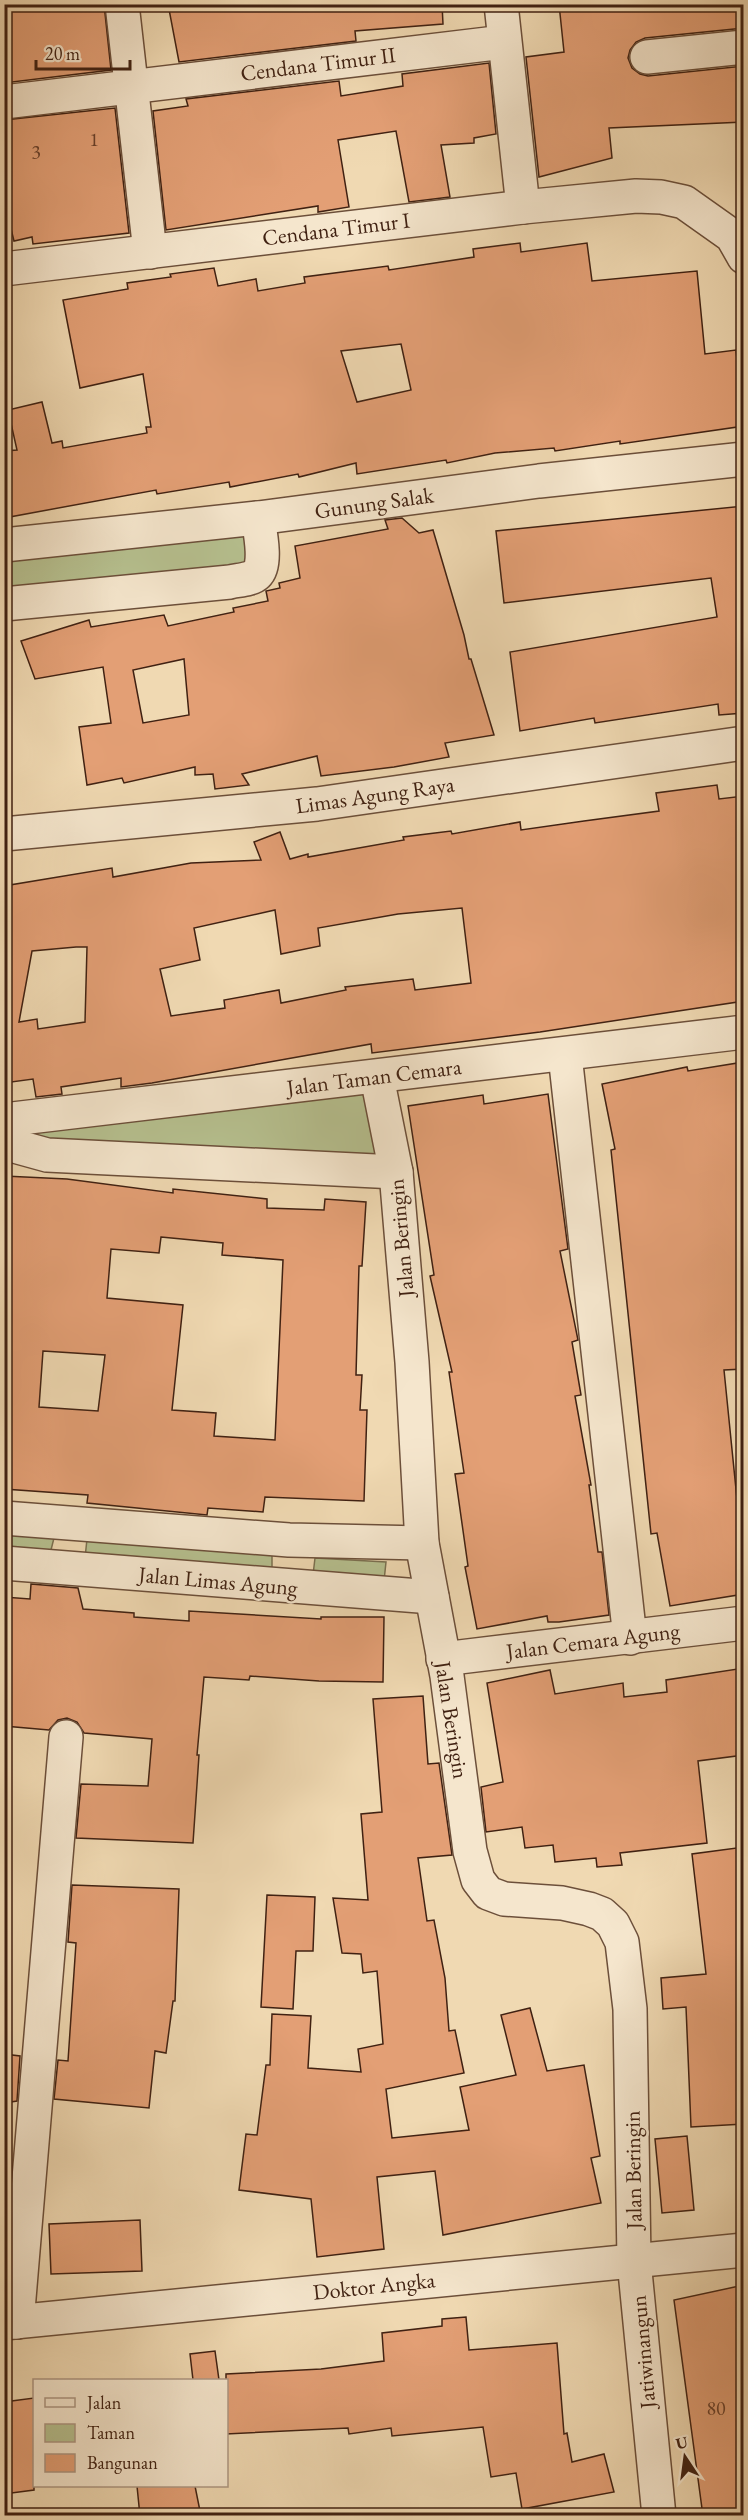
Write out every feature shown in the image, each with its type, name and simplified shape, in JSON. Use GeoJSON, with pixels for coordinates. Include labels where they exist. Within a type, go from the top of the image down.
{"type":"FeatureCollection","features":[{"type":"Feature","properties":{"kind":"street"},"geometry":{"type":"LineString","coordinates":[[122,4],[150,252]]}},
{"type":"Feature","properties":{"kind":"street"},"geometry":{"type":"LineString","coordinates":[[501,4],[523,207]]}},
{"type":"Feature","properties":{"kind":"street","name":"Cendana Timur II"},"geometry":{"type":"LineString","coordinates":[[4,102],[504,42]]}},
{"type":"Feature","properties":{"kind":"street"},"geometry":{"type":"LineString","coordinates":[[647,57],[744,47]]}},
{"type":"Feature","properties":{"kind":"street","name":"Cendana Timur I"},"geometry":{"type":"LineString","coordinates":[[4,269],[523,207],[636,196],[661,197],[684,202],[732,236],[744,257]]}},
{"type":"Feature","properties":{"kind":"street","name":"Gunung Salak"},"geometry":{"type":"LineString","coordinates":[[4,545],[258,518],[539,481],[744,459]]}},
{"type":"Feature","properties":{"kind":"street"},"geometry":{"type":"LineString","coordinates":[[4,604],[230,582],[253,577],[260,572],[262,562],[258,518]]}},
{"type":"Feature","properties":{"kind":"street","name":"Limas Agung Raya"},"geometry":{"type":"LineString","coordinates":[[4,834],[317,804],[744,743]]}},
{"type":"Feature","properties":{"kind":"street","name":"Jalan Taman Cemara"},"geometry":{"type":"LineString","coordinates":[[4,1120],[744,1032]]}},
{"type":"Feature","properties":{"kind":"street"},"geometry":{"type":"LineString","coordinates":[[565,1055],[630,1638]]}},
{"type":"Feature","properties":{"kind":"street","name":"Jalan Beringin"},"geometry":{"type":"LineString","coordinates":[[377,1077],[396,1172],[412,1362],[422,1544],[447,1676],[470,1851],[478,1880],[488,1893],[504,1899],[562,1903],[602,1914],[613,1924],[622,1942],[630,2009],[634,2261]]}},
{"type":"Feature","properties":{"kind":"street"},"geometry":{"type":"LineString","coordinates":[[4,1136],[18,1148],[48,1155],[396,1172]]}},
{"type":"Feature","properties":{"kind":"street","name":"Jalan Limas Agung"},"geometry":{"type":"LineString","coordinates":[[4,1518],[289,1540],[422,1544]]}},
{"type":"Feature","properties":{"kind":"street"},"geometry":{"type":"LineString","coordinates":[[68,1569],[72,1524]]}},
{"type":"Feature","properties":{"kind":"street"},"geometry":{"type":"LineString","coordinates":[[284,1586],[289,1540]]}},
{"type":"Feature","properties":{"kind":"street","name":"Jalan Limas Agung"},"geometry":{"type":"LineString","coordinates":[[4,1563],[432,1597]]}},
{"type":"Feature","properties":{"kind":"street","name":"Jalan Cemara Agung"},"geometry":{"type":"LineString","coordinates":[[443,1659],[744,1623]]}},
{"type":"Feature","properties":{"kind":"street"},"geometry":{"type":"LineString","coordinates":[[11,2322],[15,2201],[66,1737]]}},
{"type":"Feature","properties":{"kind":"street","name":"Doktor Angka"},"geometry":{"type":"LineString","coordinates":[[11,2322],[744,2250]]}},
{"type":"Feature","properties":{"kind":"street","name":"Jatiwinangun"},"geometry":{"type":"LineString","coordinates":[[634,2261],[659,2516]]}},
{"type":"Feature","properties":{"kind":"green space"},"geometry":{"type":"Polygon","coordinates":[[[247,527],[248,572],[5,598],[4,556],[247,527]]]}},
{"type":"Feature","properties":{"kind":"green space"},"geometry":{"type":"Polygon","coordinates":[[[369,1090],[385,1163],[36,1147],[12,1130],[369,1090]]]}},
{"type":"Feature","properties":{"kind":"green space"},"geometry":{"type":"Polygon","coordinates":[[[5,1532],[55,1534],[49,1558],[5,1555],[5,1532]]]}},
{"type":"Feature","properties":{"kind":"green space"},"geometry":{"type":"Polygon","coordinates":[[[87,1539],[272,1552],[272,1575],[85,1558],[87,1539]]]}},
{"type":"Feature","properties":{"kind":"green space"},"geometry":{"type":"Polygon","coordinates":[[[315,1558],[386,1562],[384,1581],[313,1575],[315,1558]]]}},
{"type":"Feature","properties":{"kind":"building"},"geometry":{"type":"Polygon","coordinates":[[[4,4],[104,4],[111,70],[4,83],[4,4]]]}},
{"type":"Feature","properties":{"kind":"building"},"geometry":{"type":"Polygon","coordinates":[[[168,4],[442,4],[443,24],[355,31],[356,41],[179,62],[168,4]]]}},
{"type":"Feature","properties":{"kind":"building"},"geometry":{"type":"Polygon","coordinates":[[[559,4],[744,4],[744,28],[645,38],[636,42],[628,58],[632,68],[648,76],[744,66],[744,122],[609,128],[612,158],[539,177],[526,57],[564,52],[559,4]]]}},
{"type":"Feature","properties":{"kind":"building"},"geometry":{"type":"Polygon","coordinates":[[[489,63],[496,134],[474,138],[474,143],[441,145],[450,197],[409,202],[396,131],[338,140],[349,207],[318,212],[318,206],[166,230],[153,111],[188,106],[186,99],[339,81],[341,96],[403,86],[402,74],[489,63]]]}},
{"type":"Feature","properties":{"kind":"building"},"geometry":{"type":"Polygon","coordinates":[[[115,108],[129,233],[33,244],[32,237],[14,241],[4,201],[4,120],[115,108]]]}},
{"type":"Feature","properties":{"kind":"building"},"geometry":{"type":"Polygon","coordinates":[[[520,243],[521,252],[587,243],[592,281],[697,271],[705,354],[736,350],[744,426],[620,444],[620,441],[555,451],[554,448],[495,453],[447,463],[446,460],[357,474],[356,463],[299,477],[298,474],[230,487],[229,482],[157,494],[156,490],[4,518],[4,451],[17,450],[8,410],[42,402],[52,443],[62,441],[63,448],[147,433],[146,427],[151,427],[143,374],[80,388],[63,300],[128,289],[127,283],[214,268],[218,286],[256,279],[258,291],[305,283],[304,277],[388,266],[389,270],[474,257],[473,249],[520,243]],[[401,344],[341,351],[357,402],[411,390],[401,344]]]}},
{"type":"Feature","properties":{"kind":"building"},"geometry":{"type":"Polygon","coordinates":[[[744,506],[744,713],[719,715],[718,704],[595,723],[594,718],[520,731],[510,652],[717,617],[711,578],[504,603],[496,531],[744,506]]]}},
{"type":"Feature","properties":{"kind":"building"},"geometry":{"type":"Polygon","coordinates":[[[402,518],[419,533],[433,530],[469,659],[471,659],[494,735],[445,743],[449,757],[394,767],[321,776],[317,756],[242,774],[249,785],[215,789],[213,774],[195,775],[195,767],[124,783],[122,778],[87,785],[79,727],[111,723],[103,667],[35,679],[21,641],[89,620],[91,627],[164,615],[168,626],[234,612],[233,608],[268,601],[266,591],[280,588],[279,583],[300,578],[295,546],[388,529],[385,520],[402,518]],[[184,659],[133,670],[143,723],[189,715],[184,659]]]}},
{"type":"Feature","properties":{"kind":"building"},"geometry":{"type":"Polygon","coordinates":[[[717,785],[719,799],[744,796],[744,1001],[540,1032],[372,1053],[371,1044],[152,1083],[121,1087],[121,1078],[61,1087],[62,1094],[36,1097],[33,1079],[4,1083],[4,886],[112,868],[113,877],[191,863],[261,860],[254,842],[280,832],[290,859],[308,854],[308,857],[404,840],[403,837],[451,831],[452,834],[520,822],[521,830],[659,811],[656,793],[717,785]],[[462,908],[398,914],[318,928],[320,946],[281,954],[275,910],[194,928],[200,960],[160,969],[171,1016],[225,1008],[224,1000],[279,990],[281,1003],[346,990],[345,987],[413,979],[415,990],[471,983],[462,908]],[[87,947],[32,951],[19,1022],[37,1019],[38,1029],[85,1022],[87,947]]]}},
{"type":"Feature","properties":{"kind":"building"},"geometry":{"type":"Polygon","coordinates":[[[744,1062],[744,1369],[724,1370],[740,1529],[744,1528],[744,1594],[670,1606],[657,1533],[651,1534],[611,1150],[615,1149],[602,1084],[687,1067],[688,1071],[744,1062]]]}},
{"type":"Feature","properties":{"kind":"building"},"geometry":{"type":"Polygon","coordinates":[[[548,1094],[568,1249],[560,1251],[578,1340],[572,1342],[581,1395],[575,1396],[591,1485],[589,1485],[598,1552],[602,1552],[609,1615],[559,1622],[548,1622],[547,1616],[477,1629],[465,1567],[468,1566],[455,1474],[464,1473],[449,1372],[452,1372],[430,1276],[434,1275],[408,1106],[483,1095],[484,1104],[548,1094]]]}},
{"type":"Feature","properties":{"kind":"building"},"geometry":{"type":"Polygon","coordinates":[[[4,1176],[67,1179],[173,1193],[173,1189],[267,1199],[267,1208],[324,1210],[325,1199],[366,1202],[362,1266],[359,1266],[356,1375],[362,1375],[360,1410],[367,1410],[364,1501],[265,1497],[263,1512],[208,1508],[207,1515],[87,1503],[88,1495],[4,1489],[4,1176]],[[161,1237],[159,1253],[111,1249],[107,1298],[183,1305],[172,1410],[216,1413],[214,1436],[275,1440],[283,1260],[222,1255],[223,1243],[161,1237]],[[43,1351],[39,1407],[98,1411],[105,1355],[43,1351]]]}},
{"type":"Feature","properties":{"kind":"building"},"geometry":{"type":"Polygon","coordinates":[[[31,1584],[78,1588],[83,1609],[134,1613],[134,1617],[189,1621],[189,1611],[321,1619],[321,1617],[384,1617],[383,1682],[319,1681],[250,1676],[249,1680],[204,1677],[197,1755],[199,1755],[193,1843],[76,1838],[81,1784],[148,1786],[152,1739],[84,1733],[77,1722],[67,1718],[58,1720],[49,1730],[4,1726],[4,1597],[30,1599],[31,1584]]]}},
{"type":"Feature","properties":{"kind":"building"},"geometry":{"type":"Polygon","coordinates":[[[744,1668],[744,1755],[698,1761],[707,1843],[620,1853],[622,1865],[597,1867],[596,1858],[555,1862],[553,1845],[525,1848],[522,1827],[486,1832],[481,1787],[503,1782],[487,1683],[550,1670],[555,1694],[623,1683],[624,1697],[667,1692],[666,1680],[744,1668]]]}},
{"type":"Feature","properties":{"kind":"building"},"geometry":{"type":"Polygon","coordinates":[[[423,1696],[428,1764],[439,1763],[452,1855],[418,1858],[427,1921],[434,1920],[445,1978],[449,2031],[455,2030],[464,2073],[386,2089],[392,2138],[469,2130],[460,2087],[516,2075],[501,2015],[530,2008],[547,2071],[584,2065],[600,2156],[591,2158],[601,2203],[443,2235],[435,2171],[377,2177],[384,2249],[317,2257],[311,2199],[239,2190],[246,2134],[257,2135],[266,2065],[270,2065],[272,2014],[311,2016],[308,2068],[361,2072],[358,2049],[383,2044],[377,1971],[363,1973],[361,1954],[342,1953],[333,1898],[368,1900],[361,1814],[382,1812],[373,1699],[423,1696]]]}},
{"type":"Feature","properties":{"kind":"building"},"geometry":{"type":"Polygon","coordinates":[[[744,1847],[744,2124],[691,2127],[686,2007],[663,2009],[661,1978],[706,1974],[692,1854],[744,1847]]]}},
{"type":"Feature","properties":{"kind":"building"},"geometry":{"type":"Polygon","coordinates":[[[72,1885],[179,1889],[175,2001],[173,2001],[166,2053],[155,2051],[149,2108],[54,2099],[58,2060],[68,2061],[76,1943],[68,1942],[72,1885]]]}},
{"type":"Feature","properties":{"kind":"building"},"geometry":{"type":"Polygon","coordinates":[[[267,1895],[315,1897],[313,1951],[296,1951],[293,2009],[261,2007],[267,1895]]]}},
{"type":"Feature","properties":{"kind":"building"},"geometry":{"type":"Polygon","coordinates":[[[4,2054],[20,2056],[17,2101],[4,2103],[4,2054]]]}},
{"type":"Feature","properties":{"kind":"building"},"geometry":{"type":"Polygon","coordinates":[[[687,2136],[694,2210],[662,2213],[655,2139],[687,2136]]]}},
{"type":"Feature","properties":{"kind":"building"},"geometry":{"type":"Polygon","coordinates":[[[140,2220],[142,2271],[51,2274],[49,2224],[140,2220]]]}},
{"type":"Feature","properties":{"kind":"building"},"geometry":{"type":"Polygon","coordinates":[[[744,2285],[744,2516],[703,2516],[674,2300],[744,2285]]]}},
{"type":"Feature","properties":{"kind":"building"},"geometry":{"type":"Polygon","coordinates":[[[466,2317],[469,2350],[557,2343],[564,2434],[567,2433],[572,2462],[604,2454],[614,2492],[522,2509],[516,2473],[491,2477],[483,2427],[392,2436],[391,2428],[349,2434],[348,2428],[228,2434],[228,2379],[226,2379],[226,2374],[321,2369],[384,2361],[382,2333],[442,2326],[442,2319],[466,2317]]]}},
{"type":"Feature","properties":{"kind":"building"},"geometry":{"type":"Polygon","coordinates":[[[215,2351],[219,2379],[193,2379],[190,2354],[215,2351]]]}},
{"type":"Feature","properties":{"kind":"building"},"geometry":{"type":"Polygon","coordinates":[[[33,2398],[34,2490],[4,2494],[4,2402],[33,2398]]]}},
{"type":"Feature","properties":{"kind":"building"},"geometry":{"type":"Polygon","coordinates":[[[137,2487],[195,2487],[201,2516],[140,2516],[137,2487]]]}}]}
